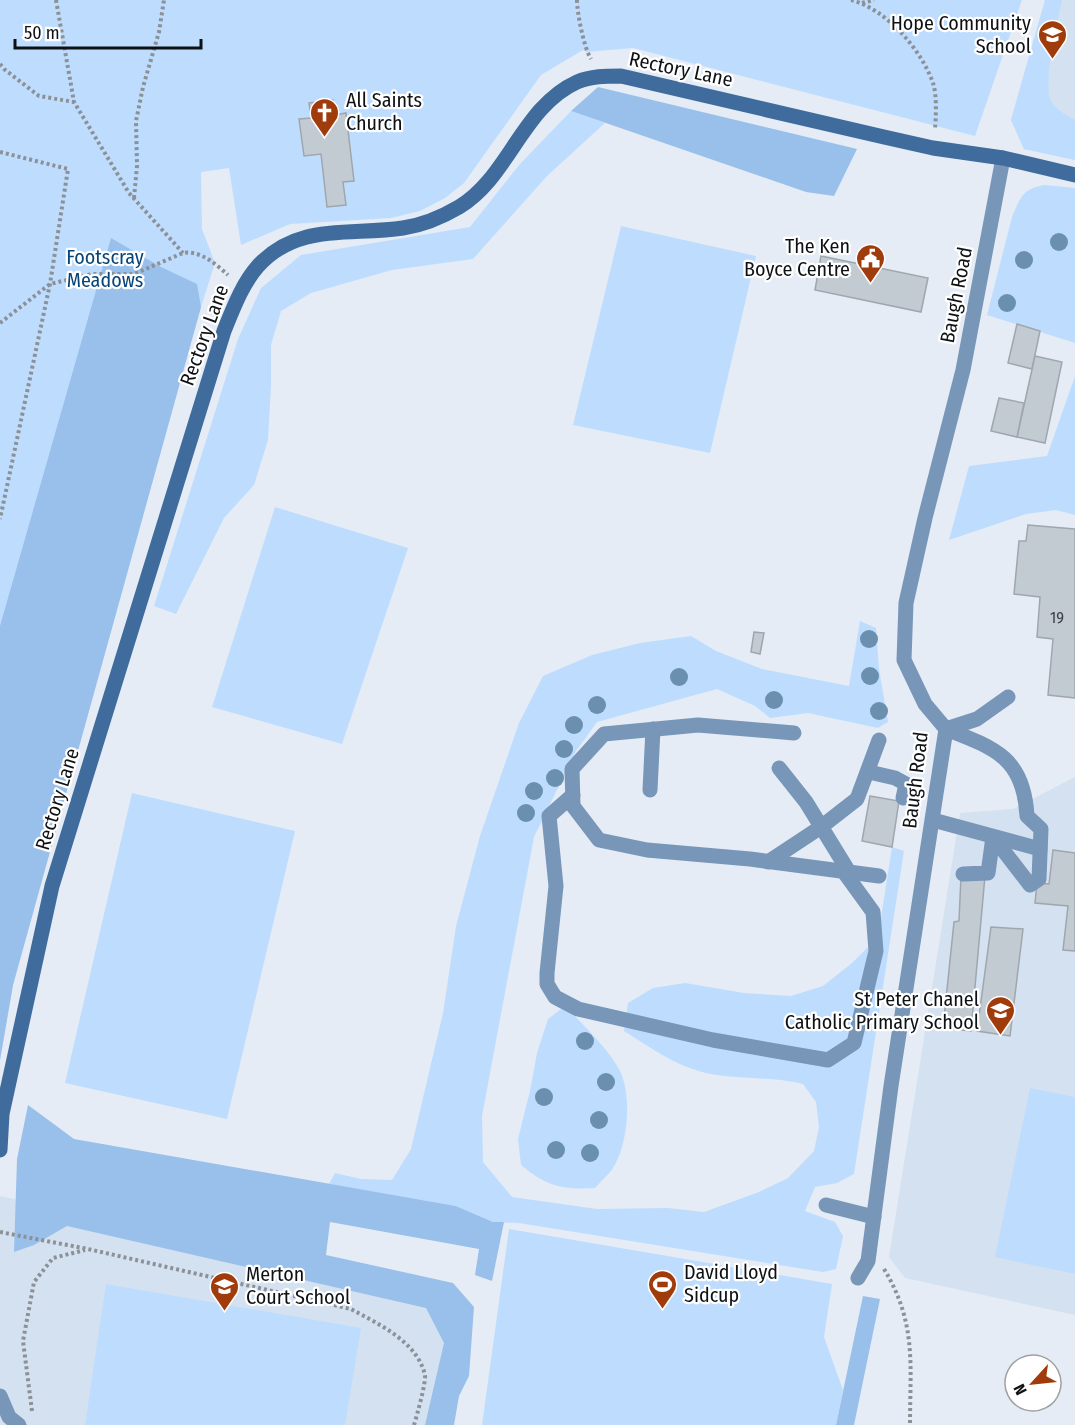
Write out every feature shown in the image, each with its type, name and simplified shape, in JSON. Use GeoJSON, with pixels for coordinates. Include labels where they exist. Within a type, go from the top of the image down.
{"type":"FeatureCollection","features":[{"type":"Feature","properties":{"kind":"street","name":"Rectory Lane"},"geometry":{"type":"LineString","coordinates":[[0,1150],[2,1114],[52,886],[224,331],[243,289],[256,268],[271,253],[301,237],[325,233],[403,228],[423,223],[457,209],[472,200],[496,174],[537,114],[576,82],[597,76],[621,76],[933,148],[1003,158],[1075,175]]}},
{"type":"Feature","properties":{"kind":"street","name":"Baugh Road"},"geometry":{"type":"LineString","coordinates":[[858,1278],[868,1262],[891,1086],[946,729],[925,704],[904,660],[906,612],[925,518],[963,370],[1003,158]]}},
{"type":"Feature","properties":{"kind":"street"},"geometry":{"type":"LineString","coordinates":[[946,729],[977,719],[1008,697]]}},
{"type":"Feature","properties":{"kind":"street"},"geometry":{"type":"LineString","coordinates":[[794,733],[698,725],[604,734],[572,769],[573,806],[599,840],[647,850],[879,876]]}},
{"type":"Feature","properties":{"kind":"street"},"geometry":{"type":"LineString","coordinates":[[650,790],[653,729]]}},
{"type":"Feature","properties":{"kind":"street"},"geometry":{"type":"LineString","coordinates":[[946,729],[992,750],[1011,763],[1021,778],[1028,816],[1041,829],[1039,879],[1030,885],[993,837]]}},
{"type":"Feature","properties":{"kind":"street"},"geometry":{"type":"LineString","coordinates":[[768,862],[821,828],[857,799],[869,772],[879,740]]}},
{"type":"Feature","properties":{"kind":"street"},"geometry":{"type":"LineString","coordinates":[[573,795],[549,816],[556,886],[547,973],[548,984],[555,997],[578,1009],[712,1040],[828,1060],[854,1043],[876,951],[873,912],[806,802],[779,768]]}},
{"type":"Feature","properties":{"kind":"street"},"geometry":{"type":"LineString","coordinates":[[869,772],[895,778],[906,784],[903,798]]}},
{"type":"Feature","properties":{"kind":"street"},"geometry":{"type":"LineString","coordinates":[[933,820],[1040,849]]}},
{"type":"Feature","properties":{"kind":"street"},"geometry":{"type":"LineString","coordinates":[[963,874],[988,873],[993,837]]}},
{"type":"Feature","properties":{"kind":"street"},"geometry":{"type":"LineString","coordinates":[[826,1205],[874,1217]]}},
{"type":"Feature","properties":{"kind":"street"},"geometry":{"type":"LineString","coordinates":[[0,1396],[9,1417],[19,1425]]}},
{"type":"Feature","properties":{"kind":"path"},"geometry":{"type":"LineString","coordinates":[[56,0],[74,102],[134,198],[183,253]]}},
{"type":"Feature","properties":{"kind":"path"},"geometry":{"type":"LineString","coordinates":[[134,198],[137,166],[136,121],[159,32],[164,0]]}},
{"type":"Feature","properties":{"kind":"path"},"geometry":{"type":"LineString","coordinates":[[577,0],[577,15],[586,52],[591,59]]}},
{"type":"Feature","properties":{"kind":"path"},"geometry":{"type":"LineString","coordinates":[[851,0],[862,3],[885,16],[902,34],[924,64],[934,85],[935,123]]}},
{"type":"Feature","properties":{"kind":"path"},"geometry":{"type":"LineString","coordinates":[[862,3],[874,0]]}},
{"type":"Feature","properties":{"kind":"path"},"geometry":{"type":"LineString","coordinates":[[0,64],[39,96],[74,102]]}},
{"type":"Feature","properties":{"kind":"path"},"geometry":{"type":"LineString","coordinates":[[0,152],[68,169],[50,284],[0,519]]}},
{"type":"Feature","properties":{"kind":"path"},"geometry":{"type":"LineString","coordinates":[[0,323],[50,284],[92,274],[134,274],[192,251],[216,263],[243,289]]}},
{"type":"Feature","properties":{"kind":"path"},"geometry":{"type":"LineString","coordinates":[[0,1232],[88,1249],[351,1309],[389,1330],[415,1354],[425,1377],[414,1425]]}},
{"type":"Feature","properties":{"kind":"path"},"geometry":{"type":"LineString","coordinates":[[870,1246],[891,1280],[908,1327],[912,1355],[910,1425]]}},
{"type":"Feature","properties":{"kind":"path"},"geometry":{"type":"LineString","coordinates":[[33,1416],[22,1341],[34,1282],[53,1258],[88,1249]]}},
{"type":"Feature","properties":{"kind":"shaded area","name":"Hope Community School"},"geometry":{"type":"Polygon","coordinates":[[[1045,0],[1075,0],[1075,160],[1024,149],[1011,120],[1045,0]]]}},
{"type":"Feature","properties":{"kind":"shaded area","name":"St Peter Chanel Catholic Primary School"},"geometry":{"type":"Polygon","coordinates":[[[1075,777],[1075,1315],[905,1278],[889,1257],[960,813],[1013,809],[1075,777]]]}},
{"type":"Feature","properties":{"kind":"shaded area","name":"Merton Court School"},"geometry":{"type":"Polygon","coordinates":[[[0,1196],[185,1235],[441,1294],[460,1330],[439,1425],[0,1425],[0,1196]]]}},
{"type":"Feature","properties":{"kind":"green space","name":"Footscray Meadows"},"geometry":{"type":"Polygon","coordinates":[[[0,0],[1022,0],[975,136],[633,48],[586,52],[583,50],[541,75],[464,183],[445,198],[420,211],[391,218],[290,224],[241,245],[229,168],[201,172],[202,229],[215,263],[13,985],[0,1060],[0,0]]]}},
{"type":"Feature","properties":{"kind":"green space","name":"Hope Community School"},"geometry":{"type":"Polygon","coordinates":[[[1045,0],[1062,0],[1051,53],[1048,84],[1052,103],[1075,120],[1075,160],[1024,149],[1011,120],[1045,0]]]}},
{"type":"Feature","properties":{"kind":"green space"},"geometry":{"type":"Polygon","coordinates":[[[598,87],[857,149],[834,196],[806,192],[571,111],[598,87]]]}},
{"type":"Feature","properties":{"kind":"green space"},"geometry":{"type":"Polygon","coordinates":[[[571,111],[605,123],[547,176],[473,259],[392,270],[311,293],[281,311],[271,345],[268,440],[254,485],[224,518],[176,614],[154,606],[238,339],[261,288],[301,255],[470,227],[520,164],[571,111]]]}},
{"type":"Feature","properties":{"kind":"green space"},"geometry":{"type":"Polygon","coordinates":[[[1045,185],[1075,188],[1075,343],[987,315],[1017,204],[1027,191],[1045,185]]]}},
{"type":"Feature","properties":{"kind":"green space"},"geometry":{"type":"Polygon","coordinates":[[[621,226],[756,256],[710,453],[573,425],[621,226]]]}},
{"type":"Feature","properties":{"kind":"green space","name":"Footscray Meadows"},"geometry":{"type":"Polygon","coordinates":[[[111,238],[161,267],[197,284],[201,307],[13,985],[0,1060],[0,626],[111,238]]]}},
{"type":"Feature","properties":{"kind":"green space"},"geometry":{"type":"Polygon","coordinates":[[[1075,376],[1075,515],[1056,510],[1026,514],[949,540],[969,466],[1047,456],[1075,376]]]}},
{"type":"Feature","properties":{"kind":"green space"},"geometry":{"type":"Polygon","coordinates":[[[275,507],[408,548],[342,744],[212,707],[275,507]]]}},
{"type":"Feature","properties":{"kind":"green space"},"geometry":{"type":"Polygon","coordinates":[[[860,621],[876,628],[879,669],[888,722],[878,728],[808,713],[770,718],[755,706],[717,689],[597,722],[576,751],[534,837],[482,1116],[483,1162],[512,1197],[597,1209],[668,1208],[704,1212],[759,1192],[788,1178],[814,1151],[819,1127],[816,1102],[803,1084],[727,1076],[702,1072],[681,1065],[624,1031],[628,1003],[653,988],[685,983],[744,993],[791,996],[823,986],[852,963],[878,937],[892,847],[904,851],[854,1174],[837,1183],[815,1187],[805,1211],[835,1222],[843,1236],[836,1269],[823,1272],[519,1223],[493,1222],[456,1206],[329,1184],[335,1173],[361,1179],[392,1180],[411,1149],[443,1013],[456,926],[480,836],[519,723],[543,676],[592,655],[640,643],[691,636],[716,651],[762,669],[849,686],[860,621]]]}},
{"type":"Feature","properties":{"kind":"green space"},"geometry":{"type":"Polygon","coordinates":[[[132,793],[295,831],[227,1119],[65,1083],[132,793]]]}},
{"type":"Feature","properties":{"kind":"green space"},"geometry":{"type":"Polygon","coordinates":[[[565,1006],[613,1060],[619,1069],[626,1093],[627,1121],[621,1149],[611,1171],[595,1188],[555,1185],[538,1178],[521,1165],[518,1139],[537,1053],[548,1019],[565,1006]]]}},
{"type":"Feature","properties":{"kind":"green space"},"geometry":{"type":"Polygon","coordinates":[[[1030,1088],[1075,1097],[1075,1274],[995,1257],[1030,1088]]]}},
{"type":"Feature","properties":{"kind":"green space"},"geometry":{"type":"Polygon","coordinates":[[[28,1105],[74,1139],[456,1206],[493,1222],[504,1222],[492,1281],[475,1275],[479,1249],[330,1222],[326,1255],[453,1283],[474,1307],[469,1376],[459,1396],[454,1425],[425,1425],[444,1343],[426,1308],[67,1226],[34,1245],[14,1252],[17,1159],[28,1105]]]}},
{"type":"Feature","properties":{"kind":"green space","name":"David Lloyd Sidcup"},"geometry":{"type":"Polygon","coordinates":[[[509,1229],[832,1284],[824,1337],[843,1390],[836,1425],[482,1425],[509,1229]]]}},
{"type":"Feature","properties":{"kind":"green space"},"geometry":{"type":"Polygon","coordinates":[[[106,1284],[361,1328],[345,1425],[85,1425],[106,1284]]]}},
{"type":"Feature","properties":{"kind":"green space"},"geometry":{"type":"Polygon","coordinates":[[[863,1296],[880,1299],[854,1425],[836,1425],[863,1296]]]}},
{"type":"Feature","properties":{"kind":"building","name":"All Saints Church"},"geometry":{"type":"Polygon","coordinates":[[[333,100],[335,115],[346,113],[354,181],[343,182],[346,205],[327,207],[321,154],[304,156],[299,119],[311,118],[309,103],[333,100]]]}},
{"type":"Feature","properties":{"kind":"building","name":"The Ken Boyce Centre"},"geometry":{"type":"Polygon","coordinates":[[[821,256],[928,278],[921,312],[815,290],[821,256]]]}},
{"type":"Feature","properties":{"kind":"building"},"geometry":{"type":"Polygon","coordinates":[[[1017,324],[1040,331],[1032,369],[1008,363],[1017,324]]]}},
{"type":"Feature","properties":{"kind":"building"},"geometry":{"type":"Polygon","coordinates":[[[1035,356],[1062,362],[1045,443],[1017,437],[1035,356]]]}},
{"type":"Feature","properties":{"kind":"building"},"geometry":{"type":"Polygon","coordinates":[[[999,398],[1024,403],[1017,437],[991,431],[999,398]]]}},
{"type":"Feature","properties":{"kind":"building"},"geometry":{"type":"Polygon","coordinates":[[[1028,525],[1075,529],[1075,698],[1048,695],[1053,639],[1037,637],[1040,597],[1014,594],[1019,541],[1026,541],[1028,525]]]}},
{"type":"Feature","properties":{"kind":"building"},"geometry":{"type":"Polygon","coordinates":[[[754,632],[764,633],[760,654],[751,652],[754,632]]]}},
{"type":"Feature","properties":{"kind":"building"},"geometry":{"type":"Polygon","coordinates":[[[870,796],[899,801],[892,847],[862,841],[870,796]]]}},
{"type":"Feature","properties":{"kind":"building"},"geometry":{"type":"Polygon","coordinates":[[[1053,850],[1075,853],[1075,951],[1063,950],[1068,906],[1035,903],[1037,883],[1049,884],[1053,850]]]}},
{"type":"Feature","properties":{"kind":"building"},"geometry":{"type":"Polygon","coordinates":[[[961,876],[985,876],[971,1031],[943,1028],[954,922],[959,921],[961,876]]]}},
{"type":"Feature","properties":{"kind":"building"},"geometry":{"type":"Polygon","coordinates":[[[991,927],[1023,929],[1010,1036],[977,1031],[991,927]]]}},
{"type":"Feature","properties":{"kind":"place","name":"Hope Community School"},"geometry":{"type":"Point","coordinates":[1052,60]}},
{"type":"Feature","properties":{"kind":"place","name":"All Saints Church"},"geometry":{"type":"Point","coordinates":[325,138]}},
{"type":"Feature","properties":{"kind":"place","name":"The Ken Boyce Centre"},"geometry":{"type":"Point","coordinates":[871,284]}},
{"type":"Feature","properties":{"kind":"place","name":"St Peter Chanel Catholic Primary School"},"geometry":{"type":"Point","coordinates":[1000,1036]}},
{"type":"Feature","properties":{"kind":"place","name":"David Lloyd Sidcup"},"geometry":{"type":"Point","coordinates":[663,1310]}},
{"type":"Feature","properties":{"kind":"place","name":"Merton Court School"},"geometry":{"type":"Point","coordinates":[225,1312]}}]}
